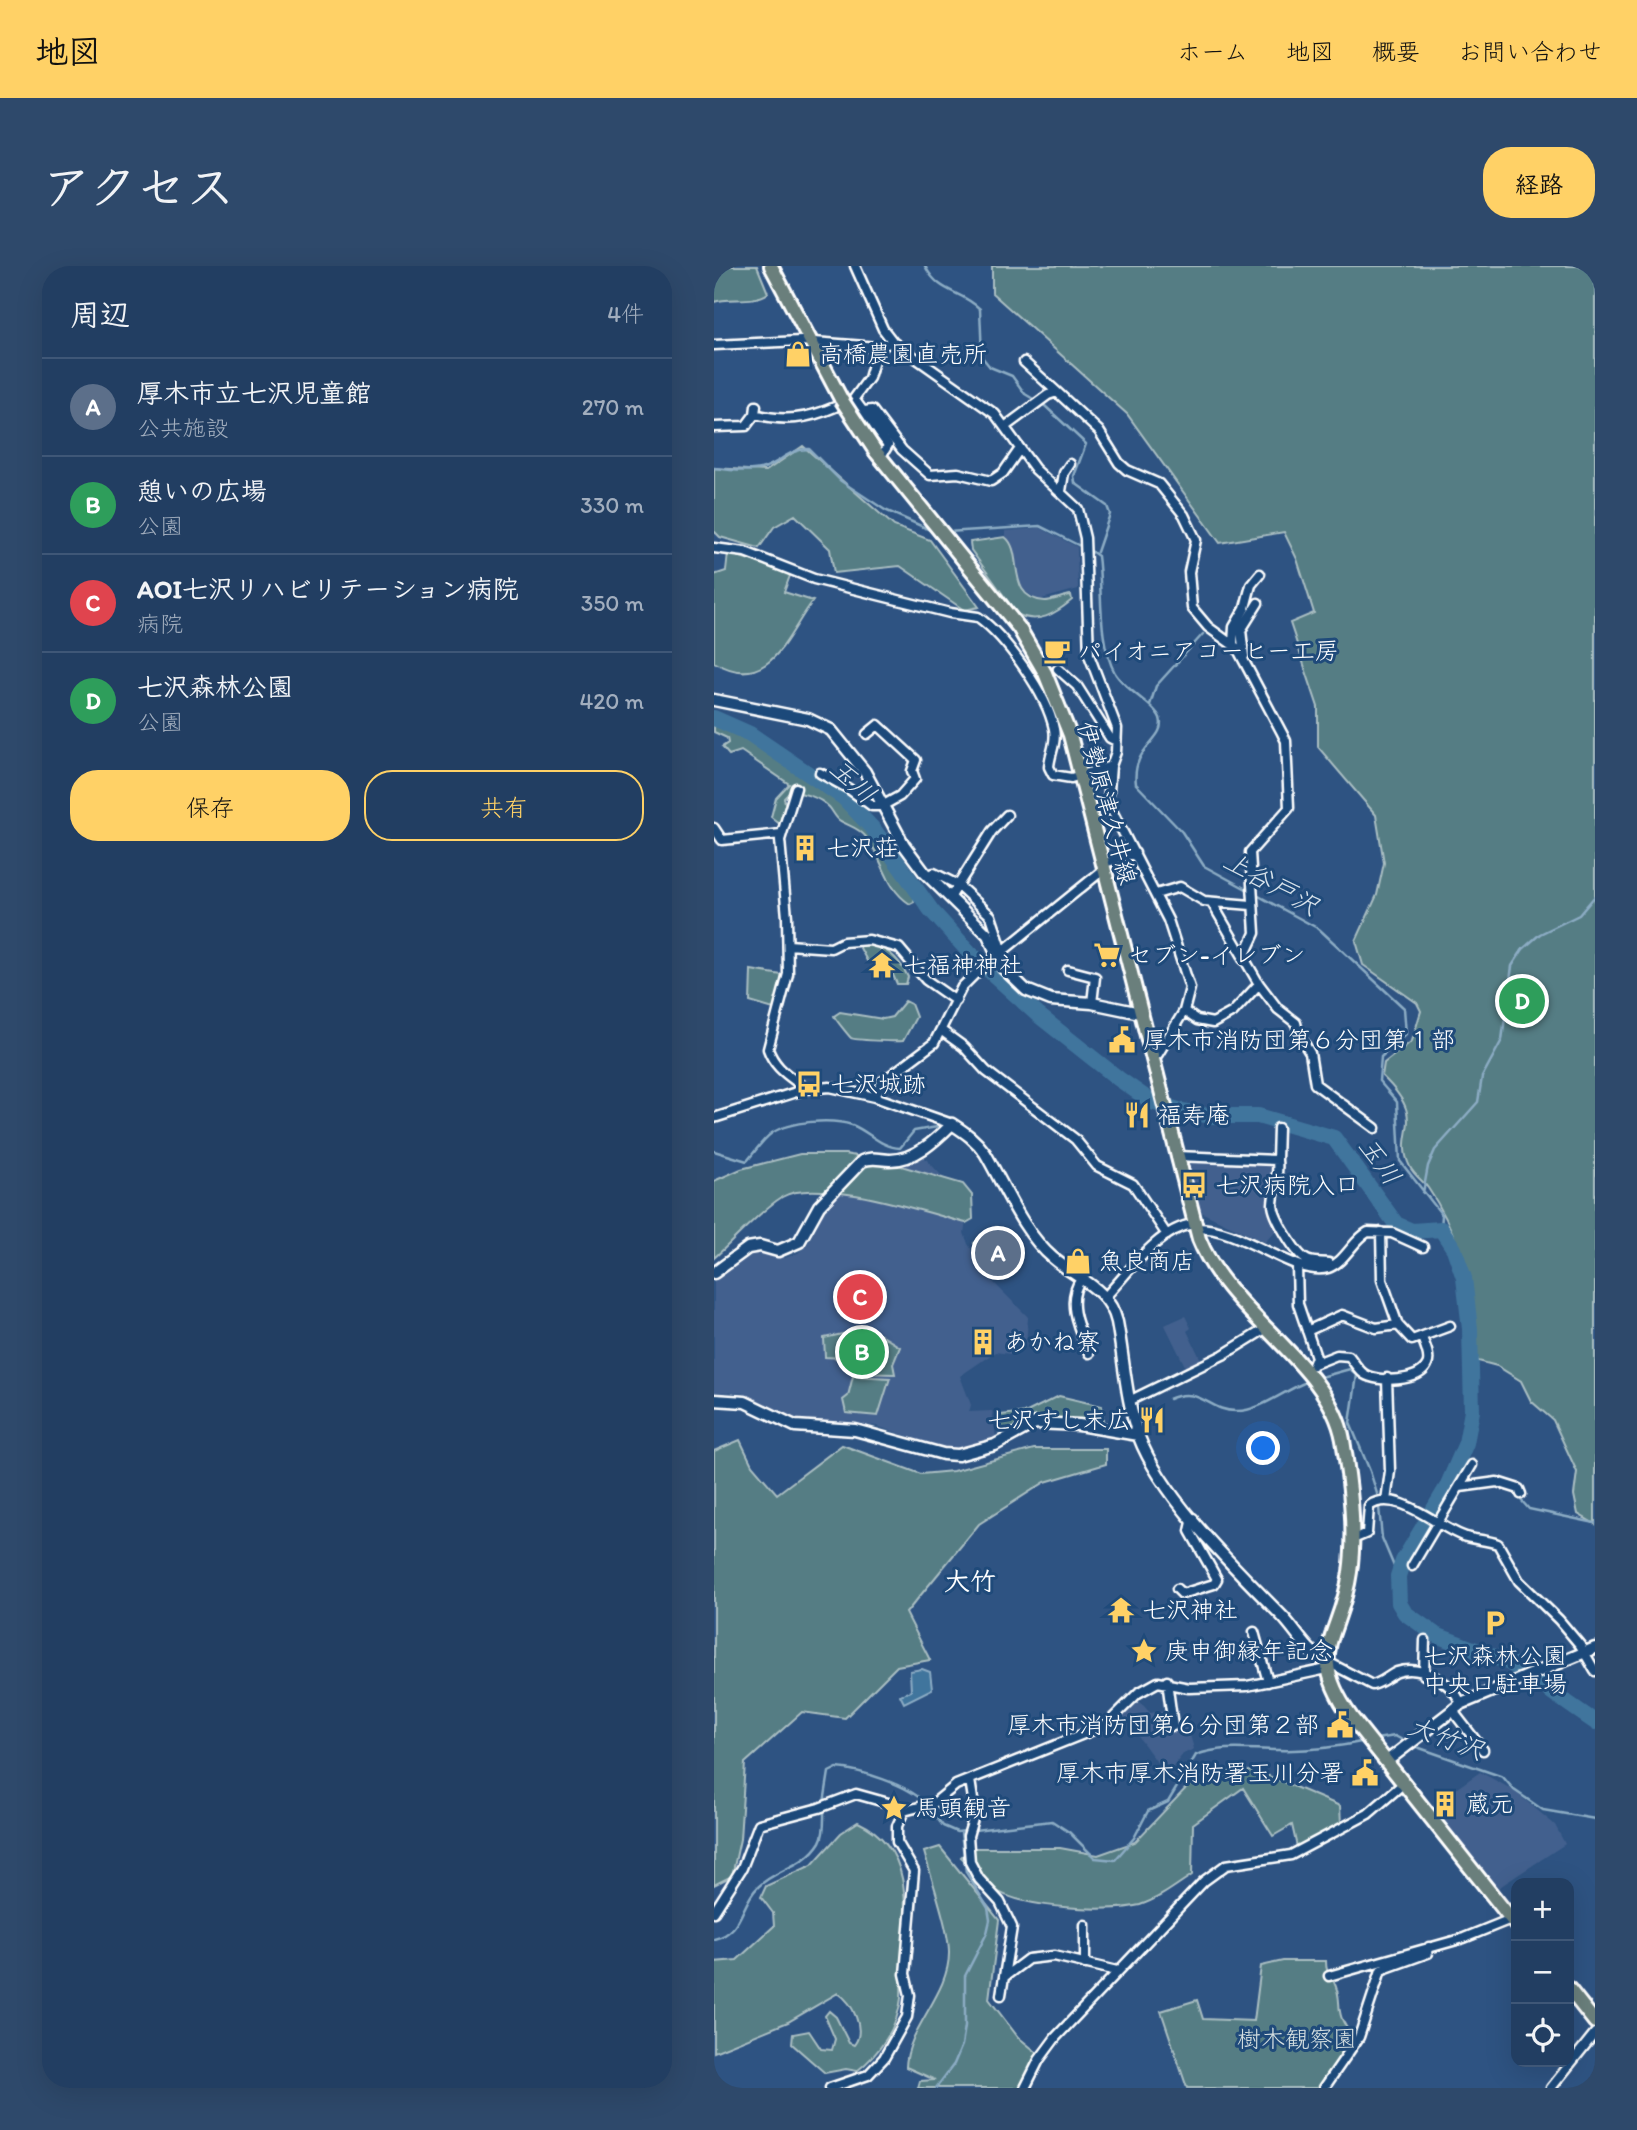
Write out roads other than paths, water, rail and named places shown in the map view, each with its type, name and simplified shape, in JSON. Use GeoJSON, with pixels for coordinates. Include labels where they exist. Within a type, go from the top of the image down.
{"type":"FeatureCollection","features":[{"type":"Feature","properties":{"kind":"main road"},"geometry":{"type":"LineString","coordinates":[[771,266],[810,342],[846,401]]}},
{"type":"Feature","properties":{"kind":"main road","name":"伊勢原津久井線"},"geometry":{"type":"LineString","coordinates":[[846,401],[881,458],[1013,619],[1039,661],[1062,713],[1177,1156]]}},
{"type":"Feature","properties":{"kind":"main road"},"geometry":{"type":"LineString","coordinates":[[1177,1156],[1194,1226],[1217,1273],[1265,1329],[1310,1368],[1339,1425],[1353,1539],[1350,1574],[1329,1640],[1326,1665],[1341,1703],[1511,1918]]}},
{"type":"Feature","properties":{"kind":"main road"},"geometry":{"type":"LineString","coordinates":[[1574,1995],[1595,2022]]}},
{"type":"Feature","properties":{"kind":"street"},"geometry":{"type":"LineString","coordinates":[[855,266],[883,329],[892,342],[995,414],[1035,469],[1072,500],[1083,522],[1086,637],[1094,671],[1114,717],[1116,741],[1106,797],[1156,894],[1171,929],[1190,988],[1184,1011],[1158,1054],[1152,1059]]}},
{"type":"Feature","properties":{"kind":"street"},"geometry":{"type":"LineString","coordinates":[[714,345],[810,342],[878,347],[892,342]]}},
{"type":"Feature","properties":{"kind":"street"},"geometry":{"type":"LineString","coordinates":[[714,427],[742,427],[756,410],[773,419],[806,419],[846,401],[869,378],[878,347]]}},
{"type":"Feature","properties":{"kind":"street"},"geometry":{"type":"LineString","coordinates":[[1024,362],[1100,431],[1119,463],[1127,470],[1159,484],[1179,507],[1196,540],[1189,572],[1192,607],[1208,627],[1233,644],[1244,659],[1286,741],[1289,808],[1250,852],[1255,933],[1243,959]]}},
{"type":"Feature","properties":{"kind":"street"},"geometry":{"type":"LineString","coordinates":[[1006,426],[1042,399],[1057,392]]}},
{"type":"Feature","properties":{"kind":"street"},"geometry":{"type":"LineString","coordinates":[[846,401],[865,411],[888,445],[881,458]]}},
{"type":"Feature","properties":{"kind":"street"},"geometry":{"type":"LineString","coordinates":[[865,411],[872,410],[902,450],[930,475],[958,473],[991,481],[1003,473],[1019,450]]}},
{"type":"Feature","properties":{"kind":"street"},"geometry":{"type":"LineString","coordinates":[[1060,491],[1064,473],[1070,464]]}},
{"type":"Feature","properties":{"kind":"street"},"geometry":{"type":"LineString","coordinates":[[716,547],[745,552],[814,579],[950,613],[978,617],[1015,657],[1051,718],[1055,741],[1049,762],[1051,772],[1062,778],[1080,776],[1111,766]]}},
{"type":"Feature","properties":{"kind":"street"},"geometry":{"type":"LineString","coordinates":[[1233,644],[1234,627],[1245,608],[1251,585],[1260,574]]}},
{"type":"Feature","properties":{"kind":"street"},"geometry":{"type":"LineString","coordinates":[[1244,659],[1241,630],[1258,603]]}},
{"type":"Feature","properties":{"kind":"street"},"geometry":{"type":"LineString","coordinates":[[1058,669],[1077,686],[1110,738],[1116,741]]}},
{"type":"Feature","properties":{"kind":"street"},"geometry":{"type":"LineString","coordinates":[[714,701],[808,719],[831,730],[861,766],[904,845],[927,875],[988,935],[998,956],[1015,980],[1038,997],[1092,1003],[1140,1013]]}},
{"type":"Feature","properties":{"kind":"street"},"geometry":{"type":"LineString","coordinates":[[820,773],[872,806],[882,806],[900,796],[915,779],[912,771],[916,760],[878,725],[866,734]]}},
{"type":"Feature","properties":{"kind":"street"},"geometry":{"type":"LineString","coordinates":[[796,788],[781,834],[780,856],[784,864],[788,945],[786,984],[768,1049],[772,1061],[782,1072],[806,1088]]}},
{"type":"Feature","properties":{"kind":"street"},"geometry":{"type":"LineString","coordinates":[[950,898],[992,831],[1007,815]]}},
{"type":"Feature","properties":{"kind":"street"},"geometry":{"type":"LineString","coordinates":[[714,828],[722,840],[781,834]]}},
{"type":"Feature","properties":{"kind":"street"},"geometry":{"type":"LineString","coordinates":[[875,1097],[882,1082],[923,1052],[942,1031],[962,987],[977,972],[1102,867],[1135,853]]}},
{"type":"Feature","properties":{"kind":"street"},"geometry":{"type":"LineString","coordinates":[[927,875],[934,873],[958,886],[991,916],[998,956]]}},
{"type":"Feature","properties":{"kind":"street"},"geometry":{"type":"LineString","coordinates":[[1156,894],[1180,887],[1212,903],[1251,902]]}},
{"type":"Feature","properties":{"kind":"street"},"geometry":{"type":"LineString","coordinates":[[1212,903],[1259,984],[1278,1009],[1296,1023],[1298,1035],[1310,1053],[1315,1084],[1339,1096],[1374,1123]]}},
{"type":"Feature","properties":{"kind":"street"},"geometry":{"type":"LineString","coordinates":[[788,945],[831,948],[843,942],[869,940],[899,948],[926,980],[956,1001]]}},
{"type":"Feature","properties":{"kind":"street"},"geometry":{"type":"LineString","coordinates":[[1068,970],[1095,978],[1092,1003]]}},
{"type":"Feature","properties":{"kind":"street"},"geometry":{"type":"LineString","coordinates":[[1184,1011],[1197,1020],[1213,1023],[1233,1012],[1259,984]]}},
{"type":"Feature","properties":{"kind":"street"},"geometry":{"type":"LineString","coordinates":[[942,1031],[964,1047],[986,1072],[1075,1139],[1097,1166],[1133,1184],[1167,1235]]}},
{"type":"Feature","properties":{"kind":"street"},"geometry":{"type":"LineString","coordinates":[[714,1118],[806,1088],[830,1087],[875,1097],[952,1124],[980,1146],[1042,1247],[1105,1297],[1117,1322],[1138,1435],[1153,1465],[1232,1567],[1282,1616],[1315,1656],[1326,1665],[1372,1685],[1398,1672],[1424,1675],[1451,1686],[1456,1707],[1483,1750]]}},
{"type":"Feature","properties":{"kind":"street"},"geometry":{"type":"LineString","coordinates":[[714,1273],[748,1248],[760,1246],[778,1251],[799,1242],[819,1206],[862,1161],[868,1158],[900,1159],[925,1149],[952,1124]]}},
{"type":"Feature","properties":{"kind":"street"},"geometry":{"type":"LineString","coordinates":[[1278,1128],[1279,1174],[1273,1204],[1276,1217],[1302,1257],[1309,1262],[1329,1263],[1331,1266]]}},
{"type":"Feature","properties":{"kind":"street"},"geometry":{"type":"LineString","coordinates":[[1177,1156],[1277,1160]]}},
{"type":"Feature","properties":{"kind":"street"},"geometry":{"type":"LineString","coordinates":[[1105,1297],[1167,1235],[1183,1225],[1211,1228],[1240,1237],[1297,1267],[1313,1269],[1331,1266],[1365,1233],[1396,1233],[1423,1247]]}},
{"type":"Feature","properties":{"kind":"street"},"geometry":{"type":"LineString","coordinates":[[1381,1232],[1382,1280],[1398,1325],[1406,1337],[1422,1338],[1450,1326]]}},
{"type":"Feature","properties":{"kind":"street"},"geometry":{"type":"LineString","coordinates":[[1297,1267],[1298,1304],[1316,1357],[1310,1368]]}},
{"type":"Feature","properties":{"kind":"street"},"geometry":{"type":"LineString","coordinates":[[1081,1279],[1075,1287],[1073,1304],[1088,1353]]}},
{"type":"Feature","properties":{"kind":"street"},"geometry":{"type":"LineString","coordinates":[[1307,1331],[1342,1315],[1376,1328],[1398,1325]]}},
{"type":"Feature","properties":{"kind":"street"},"geometry":{"type":"LineString","coordinates":[[1132,1400],[1223,1355],[1265,1329]]}},
{"type":"Feature","properties":{"kind":"street"},"geometry":{"type":"LineString","coordinates":[[1310,1368],[1337,1355],[1349,1356],[1363,1373],[1387,1378],[1418,1375],[1426,1367],[1428,1357],[1422,1338]]}},
{"type":"Feature","properties":{"kind":"street"},"geometry":{"type":"LineString","coordinates":[[1381,1501],[1390,1471],[1387,1378]]}},
{"type":"Feature","properties":{"kind":"street"},"geometry":{"type":"LineString","coordinates":[[714,1400],[745,1402],[778,1421],[795,1426],[855,1430],[943,1454],[958,1454],[995,1445],[1035,1423],[1079,1425],[1138,1435]]}},
{"type":"Feature","properties":{"kind":"street"},"geometry":{"type":"LineString","coordinates":[[1412,1566],[1472,1465]]}},
{"type":"Feature","properties":{"kind":"street"},"geometry":{"type":"LineString","coordinates":[[1460,1487],[1504,1482],[1519,1489],[1521,1494]]}},
{"type":"Feature","properties":{"kind":"street"},"geometry":{"type":"LineString","coordinates":[[1353,1539],[1367,1533],[1368,1508],[1381,1501],[1424,1513],[1465,1536],[1498,1544],[1519,1581],[1551,1611],[1585,1653],[1595,1671]]}},
{"type":"Feature","properties":{"kind":"street"},"geometry":{"type":"LineString","coordinates":[[1177,1589],[1182,1594],[1214,1584],[1216,1580],[1217,1574],[1190,1531],[1193,1518]]}},
{"type":"Feature","properties":{"kind":"street"},"geometry":{"type":"LineString","coordinates":[[1196,1551],[1216,1580]]}},
{"type":"Feature","properties":{"kind":"street"},"geometry":{"type":"LineString","coordinates":[[1254,1632],[1268,1682]]}},
{"type":"Feature","properties":{"kind":"street"},"geometry":{"type":"LineString","coordinates":[[1424,1675],[1425,1640]]}},
{"type":"Feature","properties":{"kind":"street"},"geometry":{"type":"LineString","coordinates":[[1387,1762],[1456,1707],[1507,1683],[1595,1648]]}},
{"type":"Feature","properties":{"kind":"street"},"geometry":{"type":"LineString","coordinates":[[904,1811],[921,1809],[934,1803],[956,1785],[1106,1725],[1138,1693],[1158,1682],[1167,1681],[1189,1688],[1209,1688],[1268,1682],[1326,1665]]}},
{"type":"Feature","properties":{"kind":"street"},"geometry":{"type":"LineString","coordinates":[[1167,1681],[1173,1726]]}},
{"type":"Feature","properties":{"kind":"street"},"geometry":{"type":"LineString","coordinates":[[970,1780],[975,1812],[968,1836],[970,1862],[979,1879],[1000,1902],[1012,1927],[1001,1995]]}},
{"type":"Feature","properties":{"kind":"street"},"geometry":{"type":"LineString","coordinates":[[1024,2088],[1045,2052],[1118,1970],[1174,1916],[1204,1881],[1226,1865],[1291,1855],[1368,1814],[1404,1783]]}},
{"type":"Feature","properties":{"kind":"street"},"geometry":{"type":"LineString","coordinates":[[714,1912],[742,1868],[759,1824],[819,1808],[847,1795],[862,1794],[899,1806],[904,1811]]}},
{"type":"Feature","properties":{"kind":"street"},"geometry":{"type":"LineString","coordinates":[[830,2088],[868,2075],[884,2058],[907,2017],[910,1995],[905,1974],[914,1871],[897,1842],[897,1826],[904,1811]]}},
{"type":"Feature","properties":{"kind":"street"},"geometry":{"type":"LineString","coordinates":[[1329,1976],[1511,1923]]}},
{"type":"Feature","properties":{"kind":"street"},"geometry":{"type":"LineString","coordinates":[[1085,1964],[1086,1925]]}},
{"type":"Feature","properties":{"kind":"street"},"geometry":{"type":"LineString","coordinates":[[1324,2088],[1359,2036],[1381,1970],[1421,1957],[1428,1953],[1429,1947]]}},
{"type":"Feature","properties":{"kind":"street"},"geometry":{"type":"LineString","coordinates":[[1004,1978],[1028,1959],[1054,1956],[1118,1970]]}},
{"type":"Feature","properties":{"kind":"street"},"geometry":{"type":"LineString","coordinates":[[1551,2088],[1595,2033]]}},
{"type":"Feature","properties":{"kind":"waterway"},"geometry":{"type":"LineString","coordinates":[[925,266],[937,282],[980,309],[982,357],[990,367],[1012,376],[1025,394],[1045,406],[1086,444],[1074,476],[1075,483],[1107,506],[1110,514],[1097,552]]}},
{"type":"Feature","properties":{"kind":"waterway","name":"上谷戸沢"},"geometry":{"type":"LineString","coordinates":[[714,468],[758,470],[790,453],[809,449],[841,481],[885,510],[937,533]]}},
{"type":"Feature","properties":{"kind":"waterway","name":"上谷戸沢"},"geometry":{"type":"LineString","coordinates":[[947,532],[1040,526],[1082,547]]}},
{"type":"Feature","properties":{"kind":"waterway","name":"上谷戸沢"},"geometry":{"type":"LineString","coordinates":[[1088,549],[1098,556],[1103,631],[1109,660],[1126,686],[1153,708],[1160,718],[1161,726],[1139,761],[1136,784],[1182,832],[1204,866],[1250,891]]}},
{"type":"Feature","properties":{"kind":"waterway"},"geometry":{"type":"LineString","coordinates":[[1150,705],[1156,686],[1203,634]]}},
{"type":"Feature","properties":{"kind":"waterway","name":"玉川"},"geometry":{"type":"LineString","coordinates":[[714,718],[750,734],[844,798],[874,830],[931,910],[970,953],[1037,1014],[1119,1079],[1152,1102],[1178,1110],[1210,1116],[1258,1116],[1334,1138],[1396,1224],[1412,1231],[1441,1229],[1454,1249],[1464,1278],[1470,1329],[1472,1411],[1466,1443],[1447,1487],[1403,1561],[1398,1576],[1399,1603],[1405,1613],[1436,1635],[1510,1663],[1595,1722]]}},
{"type":"Feature","properties":{"kind":"waterway","name":"上谷戸沢"},"geometry":{"type":"LineString","coordinates":[[1255,894],[1319,929],[1404,1008],[1406,1034],[1381,1057],[1379,1081],[1397,1102],[1400,1161],[1442,1215],[1441,1229]]}},
{"type":"Feature","properties":{"kind":"waterway"},"geometry":{"type":"LineString","coordinates":[[1423,1193],[1428,1166],[1435,1150],[1478,1102],[1482,1077],[1502,1040],[1512,966],[1523,949],[1540,934],[1579,915],[1595,896]]}},
{"type":"Feature","properties":{"kind":"waterway"},"geometry":{"type":"LineString","coordinates":[[714,1151],[747,1161],[772,1133],[789,1126],[811,1122],[852,1125],[887,1145],[900,1148],[914,1131],[943,1126]]}},
{"type":"Feature","properties":{"kind":"waterway"},"geometry":{"type":"LineString","coordinates":[[1321,1377],[1350,1369],[1357,1375],[1350,1423],[1370,1471],[1378,1497],[1382,1538],[1398,1576]]}},
{"type":"Feature","properties":{"kind":"waterway"},"geometry":{"type":"LineString","coordinates":[[1169,1399],[1189,1395],[1219,1408],[1237,1411],[1263,1404],[1304,1383]]}},
{"type":"Feature","properties":{"kind":"waterway"},"geometry":{"type":"LineString","coordinates":[[1462,1492],[1491,1487]]}},
{"type":"Feature","properties":{"kind":"waterway","name":"玉川"},"geometry":{"type":"LineString","coordinates":[[1446,1489],[1451,1491]]}},
{"type":"Feature","properties":{"kind":"waterway"},"geometry":{"type":"LineString","coordinates":[[1511,1489],[1529,1509],[1595,1523]]}},
{"type":"Feature","properties":{"kind":"waterway","name":"大竹沢"},"geometry":{"type":"LineString","coordinates":[[1376,1739],[1395,1736],[1406,1742]]}},
{"type":"Feature","properties":{"kind":"waterway","name":"大竹沢"},"geometry":{"type":"LineString","coordinates":[[929,1807],[943,1826],[957,1832],[1052,1821],[1069,1832],[1095,1858],[1115,1860],[1134,1838],[1148,1811],[1168,1802],[1196,1755],[1227,1749],[1311,1749],[1366,1741]]}},
{"type":"Feature","properties":{"kind":"waterway","name":"大竹沢"},"geometry":{"type":"LineString","coordinates":[[1411,1745],[1503,1777],[1514,1790],[1543,1810],[1595,1819]]}},
{"type":"Feature","properties":{"kind":"waterway","name":"大竹沢"},"geometry":{"type":"LineString","coordinates":[[824,1803],[829,1772],[837,1768],[884,1779],[924,1802]]}},
{"type":"Feature","properties":{"kind":"waterway","name":"大竹沢"},"geometry":{"type":"LineString","coordinates":[[714,1939],[731,1930],[758,1887],[814,1850],[823,1835],[824,1810]]}},
{"type":"Feature","properties":{"kind":"waterway"},"geometry":{"type":"LineString","coordinates":[[936,2088],[954,2064],[962,2045],[965,2026],[965,1976],[987,1933],[990,1920],[988,1908],[966,1872],[961,1832]]}},
{"type":"Feature","properties":{"kind":"place","name":"高橋農園直売所"},"geometry":{"type":"Point","coordinates":[798,354]}},
{"type":"Feature","properties":{"kind":"place","name":"パイオニアコーヒー工房"},"geometry":{"type":"Point","coordinates":[1057,651]}},
{"type":"Feature","properties":{"kind":"place","name":"七沢荘"},"geometry":{"type":"Point","coordinates":[805,848]}},
{"type":"Feature","properties":{"kind":"place","name":"セブン-イレブン"},"geometry":{"type":"Point","coordinates":[1107,955]}},
{"type":"Feature","properties":{"kind":"place","name":"七福神神社"},"geometry":{"type":"Point","coordinates":[882,965]}},
{"type":"Feature","properties":{"kind":"place","name":"七沢森林公園"},"geometry":{"type":"Point","coordinates":[1522,1001]}},
{"type":"Feature","properties":{"kind":"place","name":"厚木市消防団第６分団第１部"},"geometry":{"type":"Point","coordinates":[1122,1040]}},
{"type":"Feature","properties":{"kind":"place","name":"七沢城跡"},"geometry":{"type":"Point","coordinates":[809,1084]}},
{"type":"Feature","properties":{"kind":"place","name":"福寿庵"},"geometry":{"type":"Point","coordinates":[1137,1115]}},
{"type":"Feature","properties":{"kind":"place","name":"七沢病院入口"},"geometry":{"type":"Point","coordinates":[1194,1185]}},
{"type":"Feature","properties":{"kind":"place","name":"厚木市立七沢児童館"},"geometry":{"type":"Point","coordinates":[998,1253]}},
{"type":"Feature","properties":{"kind":"place","name":"魚良商店"},"geometry":{"type":"Point","coordinates":[1078,1261]}},
{"type":"Feature","properties":{"kind":"place","name":"AOI七沢リハビリテーション病院"},"geometry":{"type":"Point","coordinates":[860,1297]}},
{"type":"Feature","properties":{"kind":"place","name":"あかね寮"},"geometry":{"type":"Point","coordinates":[983,1342]}},
{"type":"Feature","properties":{"kind":"place","name":"憩いの広場"},"geometry":{"type":"Point","coordinates":[862,1352]}},
{"type":"Feature","properties":{"kind":"place","name":"七沢すし末広"},"geometry":{"type":"Point","coordinates":[1152,1420]}},
{"type":"Feature","properties":{"kind":"place","name":"七沢神社"},"geometry":{"type":"Point","coordinates":[1121,1610]}},
{"type":"Feature","properties":{"kind":"place","name":"七沢森林公園 中央口駐車場"},"geometry":{"type":"Point","coordinates":[1495,1623]}},
{"type":"Feature","properties":{"kind":"place","name":"庚申御縁年記念"},"geometry":{"type":"Point","coordinates":[1144,1651]}},
{"type":"Feature","properties":{"kind":"place","name":"厚木市消防団第６分団第２部"},"geometry":{"type":"Point","coordinates":[1340,1725]}},
{"type":"Feature","properties":{"kind":"place","name":"厚木市厚木消防署玉川分署"},"geometry":{"type":"Point","coordinates":[1365,1773]}},
{"type":"Feature","properties":{"kind":"place","name":"蔵元"},"geometry":{"type":"Point","coordinates":[1445,1804]}},
{"type":"Feature","properties":{"kind":"place","name":"馬頭観音"},"geometry":{"type":"Point","coordinates":[894,1808]}},
{"type":"Feature","properties":{"kind":"district","name":"大竹"},"geometry":{"type":"Point","coordinates":[970,1581]}},
{"type":"Feature","properties":{"kind":"park label","name":"樹木観察園"},"geometry":{"type":"Point","coordinates":[1297,2039]}}]}
